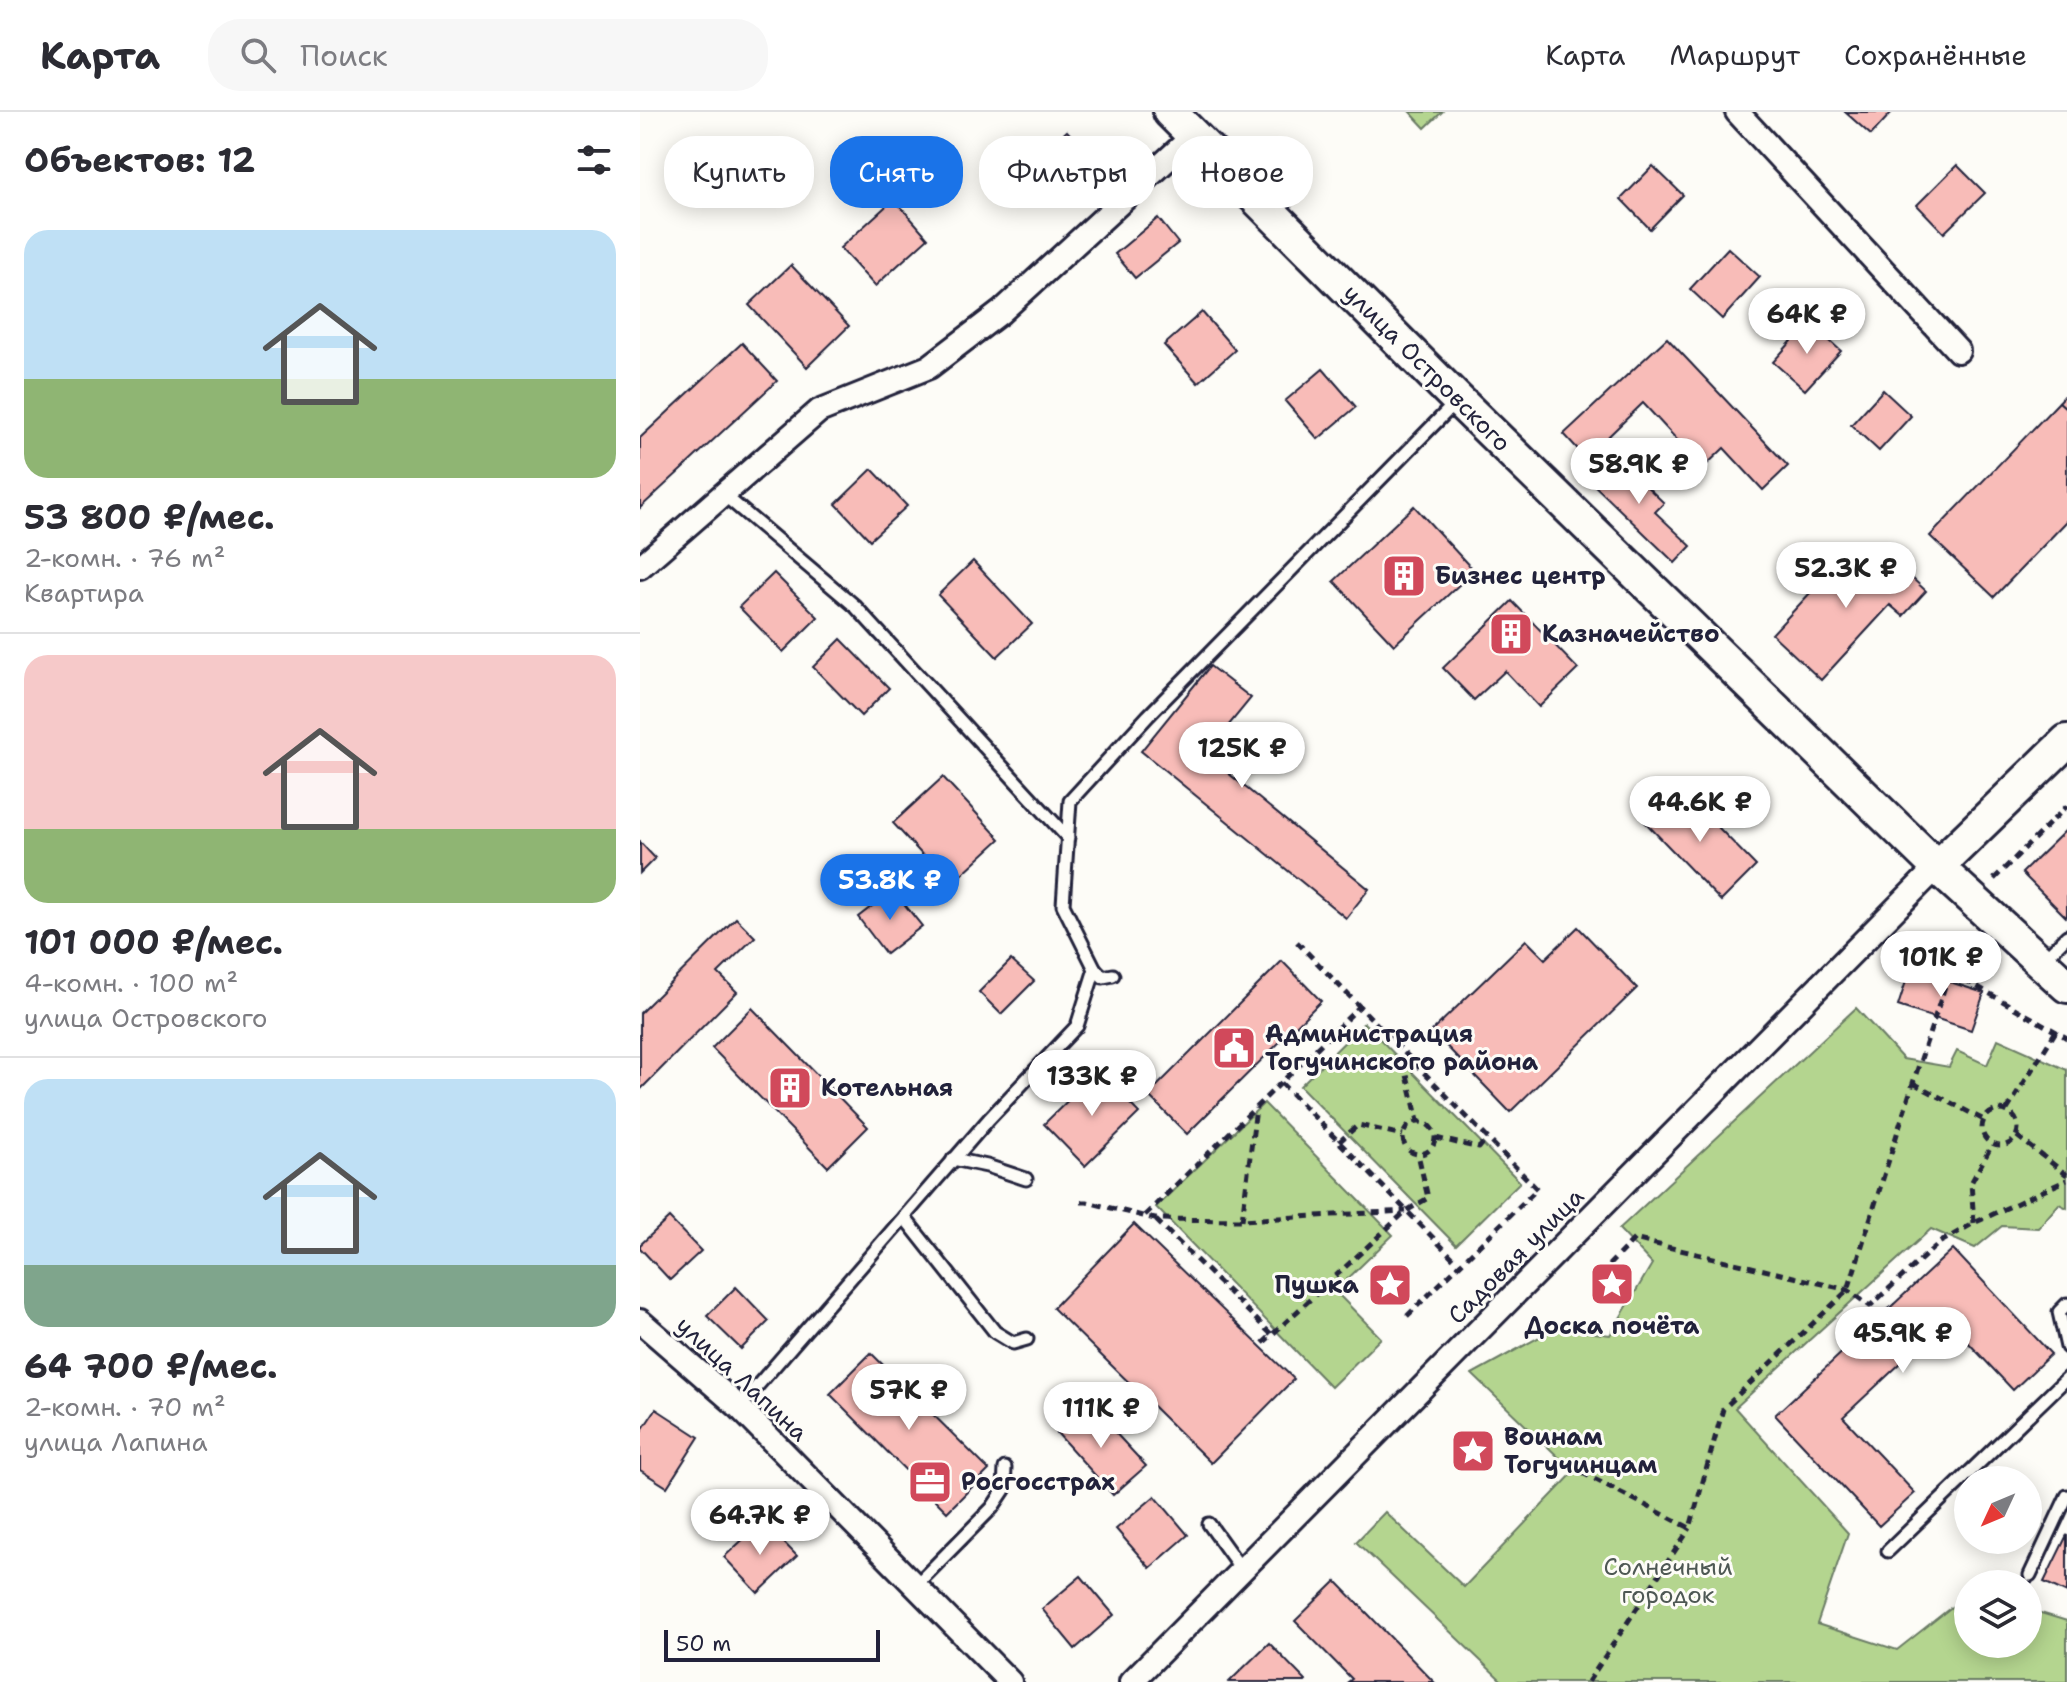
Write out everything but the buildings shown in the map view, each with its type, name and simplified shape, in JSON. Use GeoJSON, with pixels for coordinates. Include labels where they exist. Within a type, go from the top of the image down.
{"type":"FeatureCollection","features":[{"type":"Feature","properties":{"kind":"street","name":"улица Островского"},"geometry":{"type":"LineString","coordinates":[[1170,112],[1193,136]]}},
{"type":"Feature","properties":{"kind":"street"},"geometry":{"type":"LineString","coordinates":[[1737,112],[1958,351]]}},
{"type":"Feature","properties":{"kind":"street"},"geometry":{"type":"LineString","coordinates":[[640,567],[819,411],[929,367],[1001,312],[1172,155]]}},
{"type":"Feature","properties":{"kind":"street","name":"улица Островского"},"geometry":{"type":"LineString","coordinates":[[1265,208],[1937,867],[2067,986]]}},
{"type":"Feature","properties":{"kind":"street"},"geometry":{"type":"LineString","coordinates":[[1937,867],[2067,741]]}},
{"type":"Feature","properties":{"kind":"street","name":"Садовая улица"},"geometry":{"type":"LineString","coordinates":[[1131,1682],[1937,867]]}},
{"type":"Feature","properties":{"kind":"street","name":"улица Лапина"},"geometry":{"type":"LineString","coordinates":[[640,1321],[739,1407],[1010,1682]]}},
{"type":"Feature","properties":{"kind":"lane"},"geometry":{"type":"LineString","coordinates":[[1113,975],[1103,977],[1095,969],[1063,905],[1070,801],[1148,716],[1458,400]]}},
{"type":"Feature","properties":{"kind":"lane"},"geometry":{"type":"LineString","coordinates":[[723,494],[855,606],[1068,838]]}},
{"type":"Feature","properties":{"kind":"lane"},"geometry":{"type":"LineString","coordinates":[[2040,962],[2067,936]]}},
{"type":"Feature","properties":{"kind":"lane"},"geometry":{"type":"LineString","coordinates":[[739,1407],[953,1159],[1077,1026],[1095,969]]}},
{"type":"Feature","properties":{"kind":"lane"},"geometry":{"type":"LineString","coordinates":[[953,1159],[1026,1179]]}},
{"type":"Feature","properties":{"kind":"lane"},"geometry":{"type":"LineString","coordinates":[[904,1217],[995,1332],[1013,1343],[1027,1339]]}},
{"type":"Feature","properties":{"kind":"lane"},"geometry":{"type":"LineString","coordinates":[[2067,1304],[2059,1312],[2067,1347]]}},
{"type":"Feature","properties":{"kind":"lane"},"geometry":{"type":"LineString","coordinates":[[1888,1551],[2067,1378]]}},
{"type":"Feature","properties":{"kind":"lane"},"geometry":{"type":"LineString","coordinates":[[915,1586],[992,1508],[1004,1490],[1005,1468]]}},
{"type":"Feature","properties":{"kind":"lane"},"geometry":{"type":"LineString","coordinates":[[2032,1570],[2067,1496]]}},
{"type":"Feature","properties":{"kind":"lane"},"geometry":{"type":"LineString","coordinates":[[1209,1524],[1242,1570]]}},
{"type":"Feature","properties":{"kind":"path"},"geometry":{"type":"LineString","coordinates":[[1973,900],[2067,806]]}},
{"type":"Feature","properties":{"kind":"path"},"geometry":{"type":"LineString","coordinates":[[1297,942],[1537,1189],[1405,1318]]}},
{"type":"Feature","properties":{"kind":"path"},"geometry":{"type":"LineString","coordinates":[[1588,1682],[1690,1528],[1723,1409],[1848,1290],[1950,971],[2067,1038]]}},
{"type":"Feature","properties":{"kind":"path"},"geometry":{"type":"LineString","coordinates":[[1145,1215],[1360,1006]]}},
{"type":"Feature","properties":{"kind":"path"},"geometry":{"type":"LineString","coordinates":[[2007,1110],[2056,1031]]}},
{"type":"Feature","properties":{"kind":"path"},"geometry":{"type":"LineString","coordinates":[[1416,1065],[1407,1075],[1418,1121]]}},
{"type":"Feature","properties":{"kind":"path"},"geometry":{"type":"LineString","coordinates":[[1281,1083],[1460,1265]]}},
{"type":"Feature","properties":{"kind":"path"},"geometry":{"type":"LineString","coordinates":[[1913,1083],[1982,1119]]}},
{"type":"Feature","properties":{"kind":"path"},"geometry":{"type":"LineString","coordinates":[[1242,1220],[1256,1107]]}},
{"type":"Feature","properties":{"kind":"path"},"geometry":{"type":"LineString","coordinates":[[2007,1110],[2016,1119],[2017,1136],[2005,1146],[1992,1145],[1981,1129],[1982,1119],[1988,1112],[2007,1110]]}},
{"type":"Feature","properties":{"kind":"path"},"geometry":{"type":"LineString","coordinates":[[1418,1121],[1428,1124],[1436,1138],[1428,1152],[1418,1154],[1408,1150],[1403,1135],[1408,1126],[1418,1121]]}},
{"type":"Feature","properties":{"kind":"path"},"geometry":{"type":"LineString","coordinates":[[1339,1142],[1358,1125],[1403,1135]]}},
{"type":"Feature","properties":{"kind":"path"},"geometry":{"type":"LineString","coordinates":[[1599,1275],[1634,1239],[1848,1290],[1870,1306],[1939,1243],[2067,1178],[2017,1136]]}},
{"type":"Feature","properties":{"kind":"path"},"geometry":{"type":"LineString","coordinates":[[1436,1138],[1479,1148],[1487,1138]]}},
{"type":"Feature","properties":{"kind":"path"},"geometry":{"type":"LineString","coordinates":[[1974,1223],[1971,1183],[1992,1145]]}},
{"type":"Feature","properties":{"kind":"path"},"geometry":{"type":"LineString","coordinates":[[1263,1343],[1406,1211],[1428,1198],[1418,1154]]}},
{"type":"Feature","properties":{"kind":"path"},"geometry":{"type":"LineString","coordinates":[[1081,1202],[1155,1219],[1242,1220],[1406,1211]]}},
{"type":"Feature","properties":{"kind":"path"},"geometry":{"type":"LineString","coordinates":[[1155,1219],[1272,1334]]}},
{"type":"Feature","properties":{"kind":"path"},"geometry":{"type":"LineString","coordinates":[[1557,1460],[1690,1528]]}},
{"type":"Feature","properties":{"kind":"green space"},"geometry":{"type":"Polygon","coordinates":[[[1410,112],[1442,112],[1425,128],[1410,112]]]}},
{"type":"Feature","properties":{"kind":"green space","name":"Солнечный городок"},"geometry":{"type":"Polygon","coordinates":[[[1856,1008],[1903,1059],[1949,1067],[1957,1051],[1987,1065],[1998,1039],[2067,1070],[2067,1208],[2059,1204],[2038,1228],[2002,1226],[1975,1248],[1931,1229],[1735,1408],[1848,1533],[1817,1624],[1897,1650],[1954,1605],[1954,1658],[2042,1658],[2042,1613],[2067,1621],[2067,1682],[1503,1682],[1356,1542],[1385,1512],[1464,1587],[1574,1472],[1472,1374],[1556,1328],[1610,1335],[1652,1264],[1619,1229],[1856,1008]]]}},
{"type":"Feature","properties":{"kind":"green space"},"geometry":{"type":"Polygon","coordinates":[[[1364,1023],[1520,1182],[1456,1245],[1300,1086],[1364,1023]]]}},
{"type":"Feature","properties":{"kind":"green space"},"geometry":{"type":"Polygon","coordinates":[[[1264,1103],[1393,1235],[1335,1291],[1381,1338],[1331,1387],[1156,1207],[1264,1103]]]}},
{"type":"Feature","properties":{"kind":"place","name":"Бизнес центр"},"geometry":{"type":"Point","coordinates":[1404,576]}},
{"type":"Feature","properties":{"kind":"place","name":"Казначейство"},"geometry":{"type":"Point","coordinates":[1511,634]}},
{"type":"Feature","properties":{"kind":"place","name":"Администрация Тогучинского района"},"geometry":{"type":"Point","coordinates":[1234,1048]}},
{"type":"Feature","properties":{"kind":"place","name":"Котельная"},"geometry":{"type":"Point","coordinates":[790,1088]}},
{"type":"Feature","properties":{"kind":"place","name":"Доска почёта"},"geometry":{"type":"Point","coordinates":[1612,1284]}},
{"type":"Feature","properties":{"kind":"place","name":"Пушка"},"geometry":{"type":"Point","coordinates":[1390,1285]}},
{"type":"Feature","properties":{"kind":"place","name":"Воинам Тогучинцам"},"geometry":{"type":"Point","coordinates":[1473,1451]}},
{"type":"Feature","properties":{"kind":"place","name":"Росгосстрах"},"geometry":{"type":"Point","coordinates":[930,1482]}}]}
